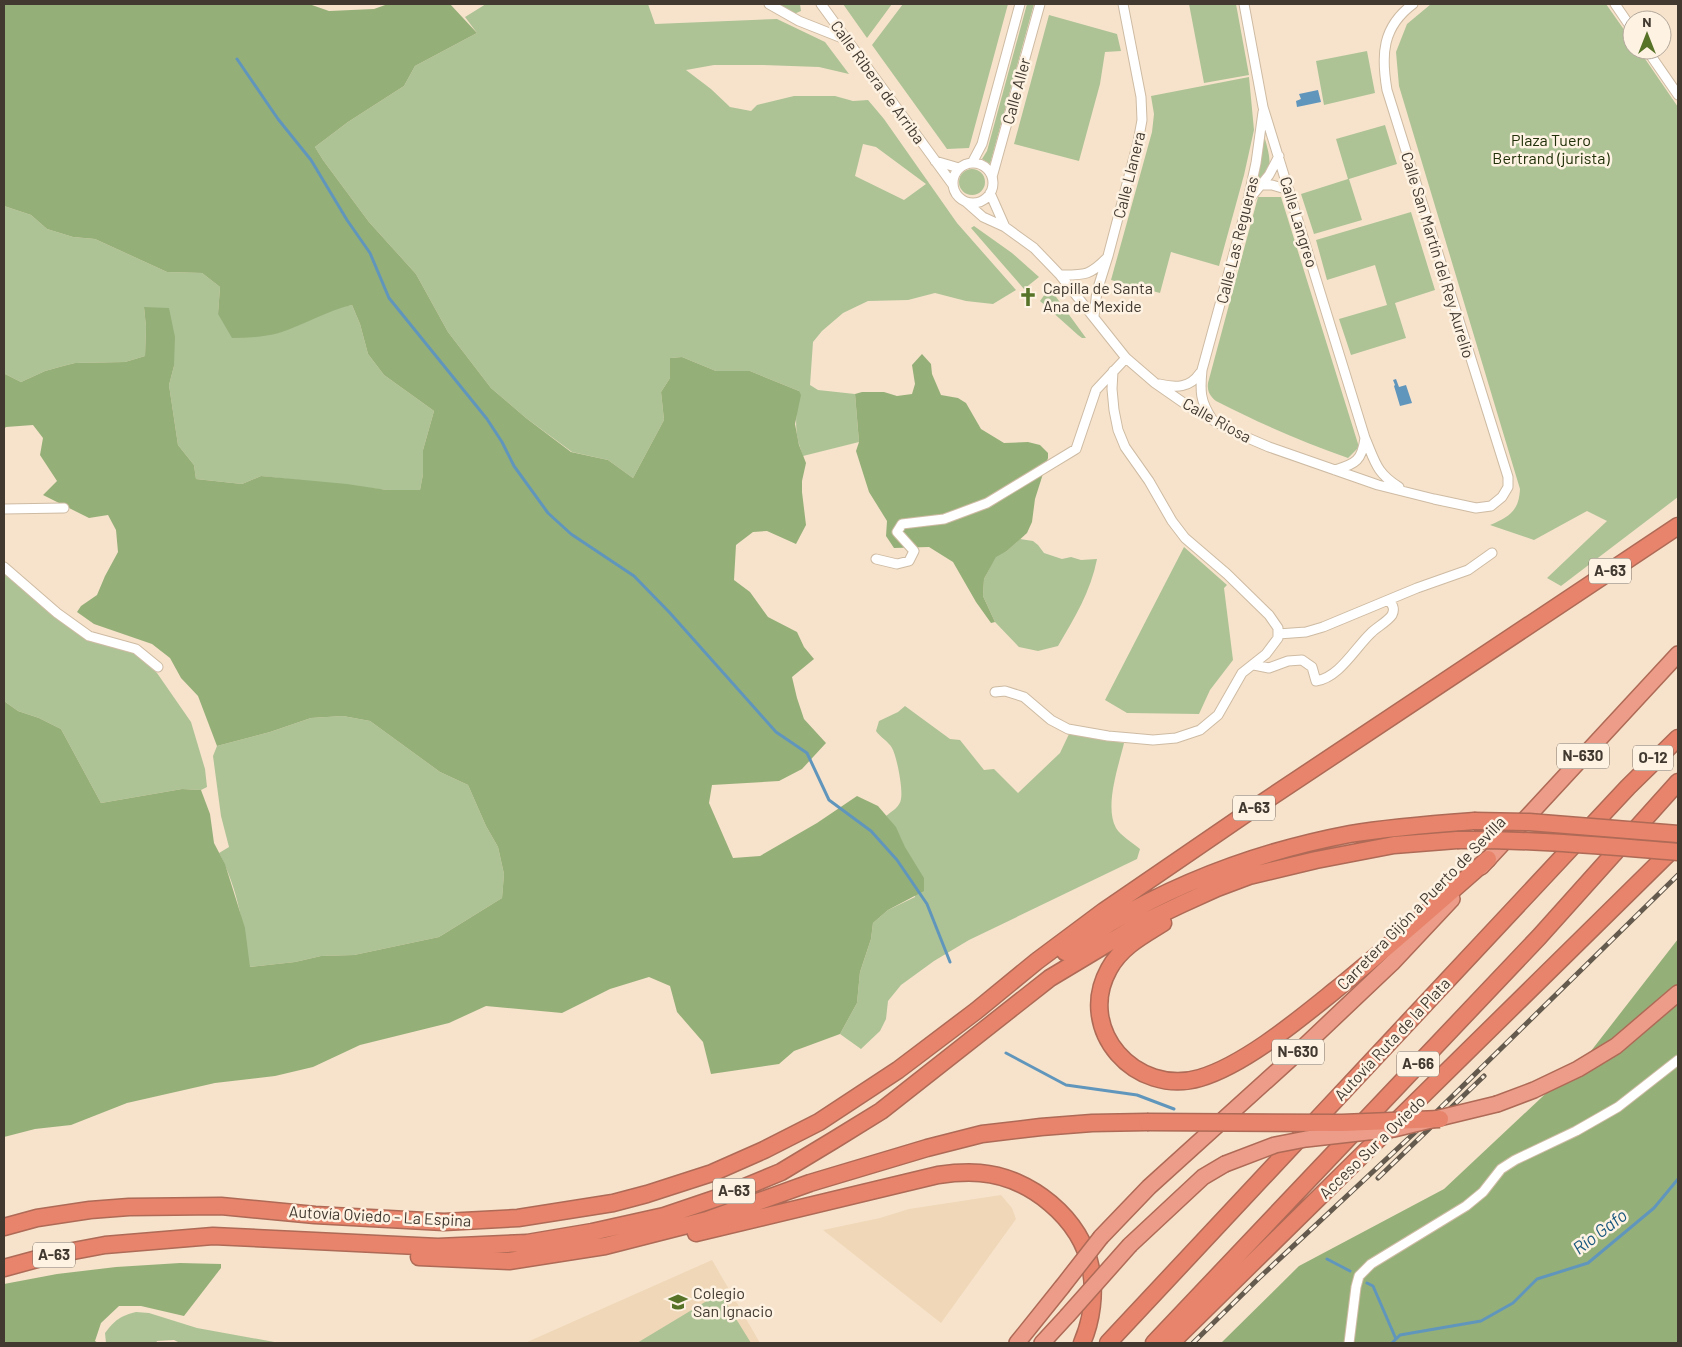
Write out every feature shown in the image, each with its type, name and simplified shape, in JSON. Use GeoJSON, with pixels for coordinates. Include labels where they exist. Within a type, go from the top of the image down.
{"type":"FeatureCollection","features":[{"type":"Feature","properties":{"kind":"highway"},"geometry":{"type":"LineString","coordinates":[[1541,617],[1678,515]]}},
{"type":"Feature","properties":{"kind":"highway","name":"A-63"},"geometry":{"type":"LineString","coordinates":[[976,1011],[1037,961],[1104,911],[1250,811],[1678,526]]}},
{"type":"Feature","properties":{"kind":"highway","name":"Carretera Gijón a Puerto de Sevilla"},"geometry":{"type":"LineString","coordinates":[[1017,1343],[1101,1237],[1149,1187],[1392,964],[1678,654]]}},
{"type":"Feature","properties":{"kind":"highway","name":"O-12"},"geometry":{"type":"LineString","coordinates":[[1628,787],[1678,730]]}},
{"type":"Feature","properties":{"kind":"highway","name":"Autovía Ruta de la Plata"},"geometry":{"type":"LineString","coordinates":[[1108,1343],[1628,787],[1678,738]]}},
{"type":"Feature","properties":{"kind":"highway","name":"A-66"},"geometry":{"type":"LineString","coordinates":[[1154,1343],[1539,938],[1678,782]]}},
{"type":"Feature","properties":{"kind":"highway"},"geometry":{"type":"LineString","coordinates":[[976,1011],[1111,923],[1204,876],[1284,850],[1350,834],[1411,826],[1474,821],[1537,822],[1678,834]]}},
{"type":"Feature","properties":{"kind":"highway","name":"A-63"},"geometry":{"type":"LineString","coordinates":[[4,1268],[52,1255],[105,1245],[213,1236],[438,1247],[527,1243],[592,1232],[664,1216],[724,1196],[781,1172],[880,1111],[1050,978],[1140,924],[1217,888],[1249,876],[1316,860],[1394,845],[1457,840],[1547,841],[1678,852]]}},
{"type":"Feature","properties":{"kind":"highway","name":"Acceso Sur a Oviedo"},"geometry":{"type":"LineString","coordinates":[[1171,1343],[1678,844]]}},
{"type":"Feature","properties":{"kind":"highway"},"geometry":{"type":"LineString","coordinates":[[1278,870],[1162,923],[1126,946],[1116,958],[1108,971],[1102,988],[1099,1003],[1100,1017],[1104,1033],[1111,1045],[1130,1066],[1142,1073],[1155,1077],[1184,1081],[1217,1071],[1240,1059],[1306,1013],[1394,942],[1488,859]]}},
{"type":"Feature","properties":{"kind":"highway"},"geometry":{"type":"LineString","coordinates":[[1042,1343],[1130,1245],[1203,1177],[1225,1164],[1275,1145],[1306,1139],[1394,1129],[1497,1104],[1534,1090],[1578,1069],[1609,1051],[1678,993]]}},
{"type":"Feature","properties":{"kind":"highway","name":"Autovía Oviedo - La Espina"},"geometry":{"type":"LineString","coordinates":[[4,1227],[37,1218],[90,1210],[129,1207],[221,1206],[315,1215],[444,1222],[518,1218],[613,1203],[712,1173],[764,1150],[819,1122],[898,1070],[976,1011]]}},
{"type":"Feature","properties":{"kind":"highway"},"geometry":{"type":"LineString","coordinates":[[509,1261],[604,1246],[707,1220],[810,1183],[927,1148],[982,1134],[1092,1122],[1342,1123],[1440,1119]]}},
{"type":"Feature","properties":{"kind":"highway"},"geometry":{"type":"LineString","coordinates":[[105,1245],[288,1249],[509,1261],[565,1259],[626,1249],[938,1175],[958,1172],[981,1173],[1018,1183],[1040,1194],[1063,1216],[1081,1241],[1091,1269],[1092,1290],[1091,1312],[1087,1332],[1082,1343]]}},
{"type":"Feature","properties":{"kind":"street"},"geometry":{"type":"LineString","coordinates":[[769,4],[799,21],[847,40]]}},
{"type":"Feature","properties":{"kind":"street","name":"Calle Aller"},"geometry":{"type":"LineString","coordinates":[[972,163],[982,144],[1020,4]]}},
{"type":"Feature","properties":{"kind":"street","name":"Calle Aller"},"geometry":{"type":"LineString","coordinates":[[992,177],[1040,4]]}},
{"type":"Feature","properties":{"kind":"street","name":"Calle Llanera"},"geometry":{"type":"LineString","coordinates":[[1094,316],[1098,291],[1138,142],[1142,120],[1141,97],[1123,4]]}},
{"type":"Feature","properties":{"kind":"street","name":"Calle Langreo"},"geometry":{"type":"LineString","coordinates":[[1244,4],[1263,107],[1365,438],[1379,471],[1389,481],[1407,492]]}},
{"type":"Feature","properties":{"kind":"street","name":"Calle San Martín del Rey Aurelio"},"geometry":{"type":"LineString","coordinates":[[1413,4],[1399,18],[1387,39],[1383,55],[1387,90],[1508,477],[1508,487],[1502,497],[1491,506]]}},
{"type":"Feature","properties":{"kind":"street"},"geometry":{"type":"LineString","coordinates":[[1614,4],[1622,15]]}},
{"type":"Feature","properties":{"kind":"street","name":"Calle Ribera de Arriba"},"geometry":{"type":"LineString","coordinates":[[824,6],[953,185]]}},
{"type":"Feature","properties":{"kind":"street"},"geometry":{"type":"LineString","coordinates":[[1654,60],[1678,94]]}},
{"type":"Feature","properties":{"kind":"street","name":"Calle Las Regueras"},"geometry":{"type":"LineString","coordinates":[[1214,422],[1205,408],[1201,397],[1202,370],[1246,209],[1256,163],[1263,107]]}},
{"type":"Feature","properties":{"kind":"street"},"geometry":{"type":"LineString","coordinates":[[1246,209],[1252,194],[1269,175],[1279,156]]}},
{"type":"Feature","properties":{"kind":"street","name":"Calle Ribera de Arriba"},"geometry":{"type":"LineString","coordinates":[[934,160],[959,168]]}},
{"type":"Feature","properties":{"kind":"street"},"geometry":{"type":"LineString","coordinates":[[972,163],[984,166],[992,177],[990,193],[980,202],[973,203],[959,198],[953,185],[954,176],[959,168],[972,163]]}},
{"type":"Feature","properties":{"kind":"street"},"geometry":{"type":"LineString","coordinates":[[1260,185],[1272,185],[1289,190]]}},
{"type":"Feature","properties":{"kind":"street"},"geometry":{"type":"LineString","coordinates":[[990,193],[1005,227]]}},
{"type":"Feature","properties":{"kind":"street","name":"Calle Riosa"},"geometry":{"type":"LineString","coordinates":[[966,202],[983,217],[1005,227],[1034,248],[1060,275],[1126,358],[1155,383],[1214,422],[1269,448],[1378,485],[1476,508],[1491,506]]}},
{"type":"Feature","properties":{"kind":"street"},"geometry":{"type":"LineString","coordinates":[[1060,275],[1080,275],[1094,270],[1108,256]]}},
{"type":"Feature","properties":{"kind":"street"},"geometry":{"type":"LineString","coordinates":[[876,558],[897,564],[909,561],[914,551],[897,532],[902,524],[944,519],[987,503],[1076,449],[1096,390],[1126,358]]}},
{"type":"Feature","properties":{"kind":"street"},"geometry":{"type":"LineString","coordinates":[[1155,383],[1171,387],[1188,385],[1195,380],[1202,370]]}},
{"type":"Feature","properties":{"kind":"street"},"geometry":{"type":"LineString","coordinates":[[995,692],[1005,691],[1024,697],[1051,720],[1068,728],[1108,736],[1153,740],[1176,738],[1200,730],[1218,715],[1242,674],[1266,654],[1278,638],[1278,628],[1268,616],[1227,574],[1185,538],[1125,448],[1118,430],[1114,410],[1113,371]]}},
{"type":"Feature","properties":{"kind":"street"},"geometry":{"type":"LineString","coordinates":[[1335,470],[1350,466],[1363,454],[1365,438]]}},
{"type":"Feature","properties":{"kind":"street"},"geometry":{"type":"LineString","coordinates":[[4,509],[64,508]]}},
{"type":"Feature","properties":{"kind":"street"},"geometry":{"type":"LineString","coordinates":[[1278,634],[1306,632],[1323,627],[1423,586],[1468,570],[1492,553]]}},
{"type":"Feature","properties":{"kind":"street"},"geometry":{"type":"LineString","coordinates":[[4,567],[57,613],[90,636],[136,649],[158,667]]}},
{"type":"Feature","properties":{"kind":"street"},"geometry":{"type":"LineString","coordinates":[[1254,665],[1270,668],[1288,661],[1302,660],[1312,667],[1316,681],[1325,680],[1351,658],[1372,632],[1391,616],[1394,610],[1393,604],[1390,601]]}},
{"type":"Feature","properties":{"kind":"street"},"geometry":{"type":"LineString","coordinates":[[1349,1343],[1358,1276],[1371,1264],[1466,1206],[1483,1192],[1501,1169],[1618,1107],[1678,1060]]}},
{"type":"Feature","properties":{"kind":"shaded area"},"geometry":{"type":"Polygon","coordinates":[[[1001,1195],[1012,1208],[1016,1219],[941,1323],[823,1230],[880,1218],[909,1209],[1001,1195]]]}},
{"type":"Feature","properties":{"kind":"shaded area","name":"Colegio San Ignacio"},"geometry":{"type":"Polygon","coordinates":[[[712,1260],[760,1343],[525,1343],[712,1260]]]}},
{"type":"Feature","properties":{"kind":"green space"},"geometry":{"type":"Polygon","coordinates":[[[4,4],[309,4],[329,11],[374,9],[388,4],[450,4],[477,33],[415,66],[404,86],[348,122],[315,147],[369,222],[416,274],[448,332],[491,388],[526,418],[571,452],[608,460],[633,478],[664,420],[661,392],[670,378],[670,358],[682,357],[716,371],[750,371],[799,391],[801,395],[795,424],[799,445],[806,463],[802,481],[802,492],[806,525],[796,544],[767,531],[753,532],[736,545],[734,580],[750,592],[768,617],[797,632],[804,647],[814,659],[792,677],[804,719],[826,743],[802,769],[779,781],[712,785],[709,803],[733,858],[760,856],[817,823],[857,796],[878,806],[896,827],[905,847],[924,878],[924,891],[888,910],[873,923],[871,939],[860,972],[857,1003],[840,1034],[794,1051],[779,1064],[711,1074],[703,1042],[677,1012],[670,986],[649,977],[610,989],[562,1013],[486,1006],[449,1023],[360,1045],[313,1067],[275,1076],[215,1083],[127,1103],[71,1125],[35,1129],[4,1137],[4,701],[18,711],[39,718],[61,729],[101,803],[182,789],[201,790],[210,814],[214,843],[225,864],[245,928],[250,967],[295,962],[321,956],[354,955],[439,937],[502,898],[504,874],[498,847],[486,826],[468,785],[440,772],[370,721],[343,716],[311,718],[270,732],[217,746],[198,696],[181,678],[170,658],[152,644],[94,624],[77,612],[81,606],[97,595],[118,552],[116,530],[108,515],[89,518],[43,495],[57,481],[40,455],[43,438],[33,425],[6,427],[4,429],[4,371],[5,374],[21,382],[45,371],[75,363],[125,362],[145,356],[146,327],[144,307],[169,308],[175,337],[174,366],[169,385],[178,445],[194,465],[196,479],[242,484],[261,476],[347,484],[387,490],[420,490],[423,474],[423,450],[434,411],[384,375],[368,354],[360,324],[352,305],[279,333],[256,337],[232,338],[218,314],[220,287],[202,273],[167,272],[95,239],[73,237],[47,229],[31,215],[4,206],[4,4]]]}},
{"type":"Feature","properties":{"kind":"green space"},"geometry":{"type":"Polygon","coordinates":[[[486,4],[648,4],[655,24],[777,19],[825,42],[849,74],[819,67],[763,65],[714,65],[686,70],[711,89],[730,107],[751,111],[757,105],[794,96],[835,96],[853,101],[868,100],[884,119],[957,223],[1016,290],[993,304],[966,301],[935,293],[908,300],[868,301],[843,313],[822,331],[813,342],[810,385],[818,390],[855,394],[859,442],[803,456],[798,439],[796,417],[799,391],[750,371],[716,371],[682,357],[670,358],[670,378],[661,392],[664,420],[633,478],[608,460],[572,452],[526,418],[491,388],[448,332],[416,274],[369,222],[315,147],[348,122],[404,86],[415,66],[477,33],[465,17],[486,4]],[[863,144],[855,176],[904,200],[926,184],[876,147],[863,144]]]}},
{"type":"Feature","properties":{"kind":"green space"},"geometry":{"type":"Polygon","coordinates":[[[774,4],[800,4],[801,11],[794,14],[774,4]]]}},
{"type":"Feature","properties":{"kind":"green space"},"geometry":{"type":"Polygon","coordinates":[[[843,4],[892,4],[867,38],[843,4]]]}},
{"type":"Feature","properties":{"kind":"green space"},"geometry":{"type":"Polygon","coordinates":[[[903,4],[1008,4],[969,148],[947,149],[872,45],[903,4]]]}},
{"type":"Feature","properties":{"kind":"green space"},"geometry":{"type":"Polygon","coordinates":[[[1027,4],[1034,4],[990,164],[982,159],[987,151],[1027,4]]]}},
{"type":"Feature","properties":{"kind":"green space"},"geometry":{"type":"Polygon","coordinates":[[[1189,4],[1236,4],[1249,75],[1204,83],[1189,4]]]}},
{"type":"Feature","properties":{"kind":"green space","name":"Plaza Tuero Bertrand (jurista)"},"geometry":{"type":"Polygon","coordinates":[[[1431,4],[1606,4],[1622,27],[1622,60],[1646,60],[1678,107],[1678,497],[1561,586],[1547,578],[1607,521],[1587,511],[1534,540],[1490,525],[1512,512],[1518,503],[1520,489],[1399,86],[1396,52],[1407,24],[1431,4]]]}},
{"type":"Feature","properties":{"kind":"green space"},"geometry":{"type":"Polygon","coordinates":[[[1049,15],[1117,34],[1121,51],[1105,52],[1100,84],[1079,161],[1014,144],[1049,15]]]}},
{"type":"Feature","properties":{"kind":"green space"},"geometry":{"type":"Polygon","coordinates":[[[1367,51],[1375,93],[1324,105],[1316,61],[1367,51]]]}},
{"type":"Feature","properties":{"kind":"green space"},"geometry":{"type":"Polygon","coordinates":[[[1249,77],[1254,130],[1244,175],[1219,266],[1171,252],[1160,293],[1111,280],[1152,132],[1154,114],[1151,96],[1249,77]]]}},
{"type":"Feature","properties":{"kind":"green space"},"geometry":{"type":"Polygon","coordinates":[[[1385,125],[1397,164],[1349,179],[1362,220],[1314,234],[1301,194],[1348,179],[1336,139],[1385,125]]]}},
{"type":"Feature","properties":{"kind":"green space"},"geometry":{"type":"Polygon","coordinates":[[[1265,139],[1270,162],[1269,168],[1262,177],[1256,180],[1263,140],[1265,139]]]}},
{"type":"Feature","properties":{"kind":"green space"},"geometry":{"type":"Polygon","coordinates":[[[972,169],[982,172],[985,182],[982,192],[972,195],[962,192],[959,182],[962,172],[972,169]]]}},
{"type":"Feature","properties":{"kind":"green space"},"geometry":{"type":"Polygon","coordinates":[[[1258,197],[1281,197],[1359,447],[1348,458],[1297,439],[1248,417],[1216,401],[1209,391],[1208,383],[1258,197]]]}},
{"type":"Feature","properties":{"kind":"green space"},"geometry":{"type":"Polygon","coordinates":[[[4,206],[31,215],[47,229],[73,237],[95,239],[167,272],[202,273],[220,287],[218,314],[278,333],[336,308],[352,305],[360,324],[368,354],[384,375],[434,411],[423,450],[423,474],[420,490],[387,490],[261,476],[242,484],[196,479],[194,465],[178,445],[169,385],[174,366],[144,307],[146,327],[145,356],[125,362],[75,363],[45,371],[21,382],[5,374],[4,206]]]}},
{"type":"Feature","properties":{"kind":"green space"},"geometry":{"type":"Polygon","coordinates":[[[1411,212],[1435,290],[1395,303],[1406,338],[1351,355],[1339,319],[1387,305],[1375,265],[1327,280],[1316,240],[1411,212]]]}},
{"type":"Feature","properties":{"kind":"green space"},"geometry":{"type":"Polygon","coordinates":[[[974,226],[1012,253],[1039,277],[1024,289],[971,228],[974,226]]]}},
{"type":"Feature","properties":{"kind":"green space"},"geometry":{"type":"Polygon","coordinates":[[[1048,290],[1051,290],[1086,338],[1078,335],[1040,301],[1048,290]]]}},
{"type":"Feature","properties":{"kind":"green space"},"geometry":{"type":"Polygon","coordinates":[[[922,354],[931,364],[932,374],[941,395],[958,398],[966,403],[981,429],[1004,443],[1028,442],[1040,445],[1048,453],[1035,499],[1032,522],[1027,533],[1007,551],[996,557],[984,579],[983,596],[995,622],[991,623],[976,602],[953,562],[929,547],[894,548],[886,536],[887,521],[869,492],[856,451],[859,442],[855,394],[862,392],[884,392],[897,396],[912,394],[915,384],[912,365],[922,354]]]}},
{"type":"Feature","properties":{"kind":"green space"},"geometry":{"type":"Polygon","coordinates":[[[1020,539],[1033,541],[1044,553],[1062,559],[1071,557],[1081,560],[1097,559],[1091,582],[1076,615],[1058,646],[1038,651],[1019,647],[995,622],[983,596],[984,579],[996,556],[1007,551],[1020,539]]]}},
{"type":"Feature","properties":{"kind":"green space"},"geometry":{"type":"Polygon","coordinates":[[[1184,547],[1227,585],[1224,588],[1233,660],[1210,690],[1199,714],[1127,713],[1105,700],[1184,547]]]}},
{"type":"Feature","properties":{"kind":"green space"},"geometry":{"type":"Polygon","coordinates":[[[4,573],[64,623],[133,652],[157,673],[191,722],[205,769],[207,787],[201,790],[182,789],[101,803],[61,729],[39,718],[18,711],[4,701],[4,573]]]}},
{"type":"Feature","properties":{"kind":"green space"},"geometry":{"type":"Polygon","coordinates":[[[905,706],[950,739],[960,740],[984,770],[994,769],[1018,793],[1060,753],[1069,734],[1124,743],[1114,786],[1111,809],[1118,831],[1140,849],[1137,859],[969,940],[934,961],[901,985],[888,1001],[886,1019],[880,1031],[861,1049],[840,1034],[857,1003],[860,972],[871,939],[873,923],[888,910],[915,897],[903,844],[899,834],[886,816],[897,807],[901,799],[898,765],[892,748],[876,731],[879,721],[898,712],[905,706]]]}},
{"type":"Feature","properties":{"kind":"green space"},"geometry":{"type":"Polygon","coordinates":[[[343,716],[370,721],[440,772],[468,785],[486,826],[498,847],[504,874],[502,898],[439,937],[354,955],[321,956],[295,962],[249,967],[239,909],[231,880],[219,853],[229,847],[221,816],[213,756],[217,746],[270,732],[311,718],[343,716]]]}},
{"type":"Feature","properties":{"kind":"green space"},"geometry":{"type":"Polygon","coordinates":[[[1678,939],[1678,1343],[1221,1343],[1299,1266],[1444,1189],[1591,1051],[1678,939]]]}},
{"type":"Feature","properties":{"kind":"green space"},"geometry":{"type":"Polygon","coordinates":[[[180,1263],[221,1264],[221,1268],[184,1316],[141,1306],[119,1306],[101,1323],[95,1341],[98,1343],[4,1343],[4,1284],[57,1274],[116,1267],[180,1263]]]}},
{"type":"Feature","properties":{"kind":"green space"},"geometry":{"type":"Polygon","coordinates":[[[720,1293],[751,1343],[637,1343],[720,1293]]]}},
{"type":"Feature","properties":{"kind":"green space"},"geometry":{"type":"Polygon","coordinates":[[[136,1312],[149,1313],[197,1328],[280,1343],[180,1343],[174,1340],[157,1341],[156,1343],[106,1343],[105,1333],[112,1325],[118,1319],[136,1312]]]}},
{"type":"Feature","properties":{"kind":"water"},"geometry":{"type":"Polygon","coordinates":[[[1318,90],[1321,102],[1297,107],[1296,101],[1301,99],[1299,94],[1318,90]]]}},
{"type":"Feature","properties":{"kind":"water"},"geometry":{"type":"Polygon","coordinates":[[[1396,379],[1399,387],[1406,385],[1412,403],[1400,406],[1393,380],[1396,379]]]}},
{"type":"Feature","properties":{"kind":"waterway"},"geometry":{"type":"LineString","coordinates":[[237,59],[278,119],[311,160],[347,220],[370,253],[389,298],[487,419],[502,442],[514,466],[548,513],[571,534],[634,576],[670,613],[776,732],[807,753],[829,800],[871,831],[897,860],[927,904],[950,962]]}},
{"type":"Feature","properties":{"kind":"waterway"},"geometry":{"type":"LineString","coordinates":[[1006,1053],[1066,1085],[1137,1095],[1174,1109]]}},
{"type":"Feature","properties":{"kind":"waterway","name":"Río Gafo"},"geometry":{"type":"LineString","coordinates":[[1392,1343],[1400,1335],[1481,1321],[1513,1303],[1537,1279],[1588,1263],[1654,1208],[1678,1179]]}},
{"type":"Feature","properties":{"kind":"waterway"},"geometry":{"type":"LineString","coordinates":[[1327,1259],[1350,1271]]}},
{"type":"Feature","properties":{"kind":"waterway"},"geometry":{"type":"LineString","coordinates":[[1367,1283],[1373,1286],[1396,1339]]}},
{"type":"Feature","properties":{"kind":"railway"},"geometry":{"type":"LineString","coordinates":[[1193,1343],[1258,1279],[1425,1123],[1678,875]]}},
{"type":"Feature","properties":{"kind":"railway"},"geometry":{"type":"LineString","coordinates":[[1378,1178],[1484,1076]]}},
{"type":"Feature","properties":{"kind":"place","name":"Capilla de Santa Ana de Mexide"},"geometry":{"type":"Point","coordinates":[1028,297]}},
{"type":"Feature","properties":{"kind":"place","name":"Colegio San Ignacio"},"geometry":{"type":"Point","coordinates":[678,1302]}}]}
